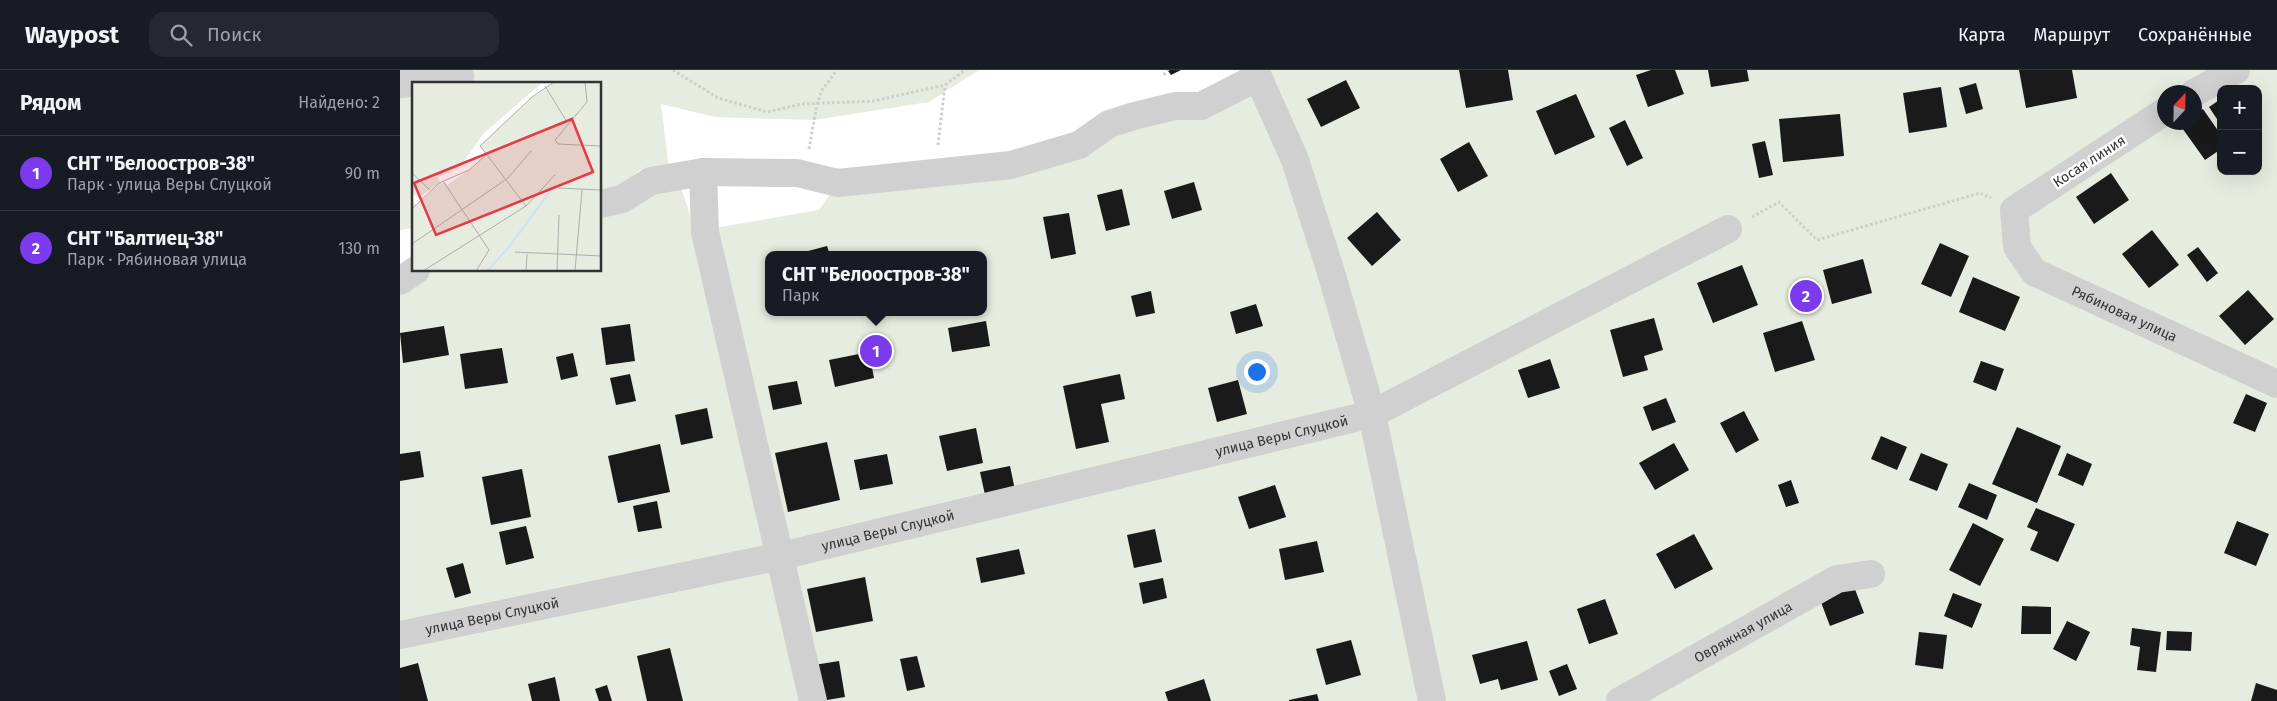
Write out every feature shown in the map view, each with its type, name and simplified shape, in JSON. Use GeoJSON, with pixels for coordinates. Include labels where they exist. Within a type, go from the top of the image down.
{"type":"FeatureCollection","features":[{"type":"Feature","properties":{"kind":"street"},"geometry":{"type":"LineString","coordinates":[[2202,82],[2236,70]]}},
{"type":"Feature","properties":{"kind":"street"},"geometry":{"type":"LineString","coordinates":[[417,82],[460,76]]}},
{"type":"Feature","properties":{"kind":"street"},"geometry":{"type":"LineString","coordinates":[[601,204],[622,199],[651,181],[702,172],[797,174],[838,183],[1011,165],[1079,145],[1109,124],[1173,107],[1201,106],[1253,76],[1295,160],[1330,269],[1372,414],[1432,701]]}},
{"type":"Feature","properties":{"kind":"street"},"geometry":{"type":"LineString","coordinates":[[400,80],[403,84],[412,83]]}},
{"type":"Feature","properties":{"kind":"street","name":"Косая линия"},"geometry":{"type":"LineString","coordinates":[[2014,210],[2157,117]]}},
{"type":"Feature","properties":{"kind":"street"},"geometry":{"type":"LineString","coordinates":[[702,172],[705,232],[813,701]]}},
{"type":"Feature","properties":{"kind":"street","name":"Рябиновая улица"},"geometry":{"type":"LineString","coordinates":[[2014,210],[2017,247],[2034,272],[2277,384]]}},
{"type":"Feature","properties":{"kind":"street","name":"улица Веры Слуцкой"},"geometry":{"type":"LineString","coordinates":[[400,635],[781,556],[1372,414],[1728,229]]}},
{"type":"Feature","properties":{"kind":"street"},"geometry":{"type":"LineString","coordinates":[[400,281],[415,271]]}},
{"type":"Feature","properties":{"kind":"street","name":"Овряжная улица"},"geometry":{"type":"LineString","coordinates":[[1620,701],[1837,579],[1872,574]]}},
{"type":"Feature","properties":{"kind":"path"},"geometry":{"type":"LineString","coordinates":[[673,70],[718,98],[767,112],[802,104],[874,101],[945,85],[966,70]]}},
{"type":"Feature","properties":{"kind":"path"},"geometry":{"type":"LineString","coordinates":[[797,174],[808,156],[817,104],[822,90],[837,70]]}},
{"type":"Feature","properties":{"kind":"path"},"geometry":{"type":"LineString","coordinates":[[1164,75],[1167,70]]}},
{"type":"Feature","properties":{"kind":"path"},"geometry":{"type":"LineString","coordinates":[[945,85],[938,152],[952,171]]}},
{"type":"Feature","properties":{"kind":"path"},"geometry":{"type":"LineString","coordinates":[[1728,229],[1779,202],[1818,240],[1980,193],[2014,210]]}},
{"type":"Feature","properties":{"kind":"shaded area"},"geometry":{"type":"Polygon","coordinates":[[[400,70],[979,70],[929,102],[814,120],[715,117],[661,104],[669,168],[640,170],[613,190],[601,192],[601,82],[412,82],[412,228],[400,230],[400,70]]]}},
{"type":"Feature","properties":{"kind":"shaded area"},"geometry":{"type":"Polygon","coordinates":[[[1255,70],[2277,70],[2277,701],[400,701],[400,281],[415,271],[601,271],[601,204],[677,176],[692,220],[720,227],[819,210],[838,183],[1011,165],[1153,113],[1255,70]]]}},
{"type":"Feature","properties":{"kind":"building"},"geometry":{"type":"Polygon","coordinates":[[[1181,70],[1171,75],[1168,71],[1181,70]]]}},
{"type":"Feature","properties":{"kind":"building"},"geometry":{"type":"Polygon","coordinates":[[[1459,70],[1508,70],[1513,100],[1466,108],[1459,70]]]}},
{"type":"Feature","properties":{"kind":"building"},"geometry":{"type":"Polygon","coordinates":[[[1651,70],[1675,70],[1684,94],[1648,107],[1636,75],[1651,70]]]}},
{"type":"Feature","properties":{"kind":"building"},"geometry":{"type":"Polygon","coordinates":[[[1708,70],[1747,70],[1749,81],[1711,87],[1708,70]]]}},
{"type":"Feature","properties":{"kind":"building"},"geometry":{"type":"Polygon","coordinates":[[[2019,70],[2072,70],[2077,98],[2026,108],[2019,70]]]}},
{"type":"Feature","properties":{"kind":"building"},"geometry":{"type":"Polygon","coordinates":[[[1346,80],[1360,108],[1321,127],[1307,99],[1346,80]]]}},
{"type":"Feature","properties":{"kind":"building"},"geometry":{"type":"Polygon","coordinates":[[[1976,83],[1983,109],[1966,114],[1959,88],[1976,83]]]}},
{"type":"Feature","properties":{"kind":"building"},"geometry":{"type":"Polygon","coordinates":[[[1941,87],[1947,127],[1909,133],[1903,93],[1941,87]]]}},
{"type":"Feature","properties":{"kind":"building"},"geometry":{"type":"Polygon","coordinates":[[[1576,94],[1595,137],[1555,155],[1536,111],[1576,94]]]}},
{"type":"Feature","properties":{"kind":"building"},"geometry":{"type":"Polygon","coordinates":[[[2217,102],[2217,119],[2209,107],[2217,102]]]}},
{"type":"Feature","properties":{"kind":"building"},"geometry":{"type":"Polygon","coordinates":[[[2202,110],[2217,129],[2217,152],[2205,160],[2184,130],[2202,130],[2202,110]]]}},
{"type":"Feature","properties":{"kind":"building"},"geometry":{"type":"Polygon","coordinates":[[[1840,114],[1844,156],[1783,162],[1779,119],[1840,114]]]}},
{"type":"Feature","properties":{"kind":"building"},"geometry":{"type":"Polygon","coordinates":[[[1625,120],[1643,158],[1627,166],[1609,128],[1625,120]]]}},
{"type":"Feature","properties":{"kind":"building"},"geometry":{"type":"Polygon","coordinates":[[[1765,141],[1773,175],[1759,178],[1752,144],[1765,141]]]}},
{"type":"Feature","properties":{"kind":"building"},"geometry":{"type":"Polygon","coordinates":[[[1469,142],[1488,176],[1458,192],[1440,159],[1469,142]]]}},
{"type":"Feature","properties":{"kind":"building"},"geometry":{"type":"Polygon","coordinates":[[[2111,173],[2129,200],[2094,224],[2076,197],[2111,173]]]}},
{"type":"Feature","properties":{"kind":"building"},"geometry":{"type":"Polygon","coordinates":[[[1194,182],[1202,210],[1172,219],[1164,191],[1194,182]]]}},
{"type":"Feature","properties":{"kind":"building"},"geometry":{"type":"Polygon","coordinates":[[[1122,189],[1130,225],[1106,231],[1097,195],[1122,189]]]}},
{"type":"Feature","properties":{"kind":"building"},"geometry":{"type":"Polygon","coordinates":[[[1377,212],[1401,240],[1372,266],[1347,238],[1377,212]]]}},
{"type":"Feature","properties":{"kind":"building"},"geometry":{"type":"Polygon","coordinates":[[[1069,213],[1076,254],[1051,259],[1043,217],[1069,213]]]}},
{"type":"Feature","properties":{"kind":"building"},"geometry":{"type":"Polygon","coordinates":[[[2152,230],[2179,265],[2149,288],[2122,254],[2152,230]]]}},
{"type":"Feature","properties":{"kind":"building"},"geometry":{"type":"Polygon","coordinates":[[[1940,243],[1969,256],[1951,297],[1921,284],[1940,243]]]}},
{"type":"Feature","properties":{"kind":"building"},"geometry":{"type":"Polygon","coordinates":[[[827,246],[829,251],[808,251],[827,246]]]}},
{"type":"Feature","properties":{"kind":"building"},"geometry":{"type":"Polygon","coordinates":[[[2198,247],[2218,273],[2207,282],[2187,255],[2198,247]]]}},
{"type":"Feature","properties":{"kind":"building"},"geometry":{"type":"Polygon","coordinates":[[[1863,259],[1872,293],[1832,304],[1823,270],[1863,259]]]}},
{"type":"Feature","properties":{"kind":"building"},"geometry":{"type":"Polygon","coordinates":[[[1742,265],[1758,305],[1713,323],[1697,283],[1742,265]]]}},
{"type":"Feature","properties":{"kind":"building"},"geometry":{"type":"Polygon","coordinates":[[[1973,277],[2020,297],[2005,331],[1959,312],[1973,277]]]}},
{"type":"Feature","properties":{"kind":"building"},"geometry":{"type":"Polygon","coordinates":[[[2248,290],[2274,319],[2245,345],[2219,316],[2248,290]]]}},
{"type":"Feature","properties":{"kind":"building"},"geometry":{"type":"Polygon","coordinates":[[[1151,291],[1155,313],[1136,317],[1131,296],[1151,291]]]}},
{"type":"Feature","properties":{"kind":"building"},"geometry":{"type":"Polygon","coordinates":[[[1256,304],[1263,326],[1236,334],[1230,312],[1256,304]]]}},
{"type":"Feature","properties":{"kind":"building"},"geometry":{"type":"Polygon","coordinates":[[[1654,318],[1663,350],[1644,356],[1648,370],[1623,377],[1610,330],[1654,318]]]}},
{"type":"Feature","properties":{"kind":"building"},"geometry":{"type":"Polygon","coordinates":[[[986,321],[990,346],[952,352],[948,328],[986,321]]]}},
{"type":"Feature","properties":{"kind":"building"},"geometry":{"type":"Polygon","coordinates":[[[1802,321],[1815,360],[1775,372],[1763,333],[1802,321]]]}},
{"type":"Feature","properties":{"kind":"building"},"geometry":{"type":"Polygon","coordinates":[[[630,324],[635,361],[606,365],[601,328],[630,324]]]}},
{"type":"Feature","properties":{"kind":"building"},"geometry":{"type":"Polygon","coordinates":[[[444,326],[449,355],[403,363],[400,333],[444,326]]]}},
{"type":"Feature","properties":{"kind":"building"},"geometry":{"type":"Polygon","coordinates":[[[502,348],[508,383],[465,389],[460,354],[502,348]]]}},
{"type":"Feature","properties":{"kind":"building"},"geometry":{"type":"Polygon","coordinates":[[[869,352],[874,378],[835,387],[829,360],[869,352]]]}},
{"type":"Feature","properties":{"kind":"building"},"geometry":{"type":"Polygon","coordinates":[[[573,353],[578,376],[561,380],[556,357],[573,353]]]}},
{"type":"Feature","properties":{"kind":"building"},"geometry":{"type":"Polygon","coordinates":[[[1550,359],[1560,388],[1528,398],[1518,370],[1550,359]]]}},
{"type":"Feature","properties":{"kind":"building"},"geometry":{"type":"Polygon","coordinates":[[[1981,361],[2004,369],[1996,391],[1973,382],[1981,361]]]}},
{"type":"Feature","properties":{"kind":"building"},"geometry":{"type":"Polygon","coordinates":[[[630,374],[636,401],[616,405],[610,378],[630,374]]]}},
{"type":"Feature","properties":{"kind":"building"},"geometry":{"type":"Polygon","coordinates":[[[1120,374],[1125,399],[1101,404],[1109,442],[1076,449],[1063,386],[1120,374]]]}},
{"type":"Feature","properties":{"kind":"building"},"geometry":{"type":"Polygon","coordinates":[[[1238,380],[1247,414],[1217,422],[1208,388],[1238,380]]]}},
{"type":"Feature","properties":{"kind":"building"},"geometry":{"type":"Polygon","coordinates":[[[797,381],[802,404],[773,410],[768,386],[797,381]]]}},
{"type":"Feature","properties":{"kind":"building"},"geometry":{"type":"Polygon","coordinates":[[[2246,394],[2267,403],[2255,432],[2233,423],[2246,394]]]}},
{"type":"Feature","properties":{"kind":"building"},"geometry":{"type":"Polygon","coordinates":[[[1666,398],[1676,422],[1652,431],[1643,407],[1666,398]]]}},
{"type":"Feature","properties":{"kind":"building"},"geometry":{"type":"Polygon","coordinates":[[[707,408],[713,438],[681,445],[675,415],[707,408]]]}},
{"type":"Feature","properties":{"kind":"building"},"geometry":{"type":"Polygon","coordinates":[[[1744,411],[1759,440],[1736,453],[1720,423],[1744,411]]]}},
{"type":"Feature","properties":{"kind":"building"},"geometry":{"type":"Polygon","coordinates":[[[2017,427],[2061,446],[2037,503],[1992,484],[2017,427]]]}},
{"type":"Feature","properties":{"kind":"building"},"geometry":{"type":"Polygon","coordinates":[[[976,428],[983,463],[947,471],[939,436],[976,428]]]}},
{"type":"Feature","properties":{"kind":"building"},"geometry":{"type":"Polygon","coordinates":[[[1881,436],[1907,447],[1897,470],[1871,459],[1881,436]]]}},
{"type":"Feature","properties":{"kind":"building"},"geometry":{"type":"Polygon","coordinates":[[[827,442],[840,500],[788,512],[775,453],[827,442]]]}},
{"type":"Feature","properties":{"kind":"building"},"geometry":{"type":"Polygon","coordinates":[[[1674,443],[1689,470],[1655,490],[1639,463],[1674,443]]]}},
{"type":"Feature","properties":{"kind":"building"},"geometry":{"type":"Polygon","coordinates":[[[660,444],[670,492],[618,503],[608,456],[660,444]]]}},
{"type":"Feature","properties":{"kind":"building"},"geometry":{"type":"Polygon","coordinates":[[[420,451],[424,477],[400,481],[400,454],[420,451]]]}},
{"type":"Feature","properties":{"kind":"building"},"geometry":{"type":"Polygon","coordinates":[[[1921,453],[1948,464],[1937,491],[1909,480],[1921,453]]]}},
{"type":"Feature","properties":{"kind":"building"},"geometry":{"type":"Polygon","coordinates":[[[2067,453],[2092,464],[2083,486],[2058,475],[2067,453]]]}},
{"type":"Feature","properties":{"kind":"building"},"geometry":{"type":"Polygon","coordinates":[[[887,454],[893,484],[860,490],[854,460],[887,454]]]}},
{"type":"Feature","properties":{"kind":"building"},"geometry":{"type":"Polygon","coordinates":[[[1010,466],[1015,490],[985,495],[980,472],[1010,466]]]}},
{"type":"Feature","properties":{"kind":"building"},"geometry":{"type":"Polygon","coordinates":[[[522,469],[531,517],[491,525],[482,477],[522,469]]]}},
{"type":"Feature","properties":{"kind":"building"},"geometry":{"type":"Polygon","coordinates":[[[1791,480],[1799,503],[1786,507],[1778,485],[1791,480]]]}},
{"type":"Feature","properties":{"kind":"building"},"geometry":{"type":"Polygon","coordinates":[[[1969,483],[1997,495],[1987,520],[1958,507],[1969,483]]]}},
{"type":"Feature","properties":{"kind":"building"},"geometry":{"type":"Polygon","coordinates":[[[1275,485],[1286,517],[1249,529],[1238,497],[1275,485]]]}},
{"type":"Feature","properties":{"kind":"building"},"geometry":{"type":"Polygon","coordinates":[[[657,501],[662,528],[638,532],[633,506],[657,501]]]}},
{"type":"Feature","properties":{"kind":"building"},"geometry":{"type":"Polygon","coordinates":[[[2036,508],[2075,524],[2058,562],[2030,550],[2038,532],[2027,527],[2036,508]]]}},
{"type":"Feature","properties":{"kind":"building"},"geometry":{"type":"Polygon","coordinates":[[[2237,521],[2269,534],[2256,566],[2224,553],[2237,521]]]}},
{"type":"Feature","properties":{"kind":"building"},"geometry":{"type":"Polygon","coordinates":[[[1973,523],[2004,539],[1980,586],[1949,570],[1973,523]]]}},
{"type":"Feature","properties":{"kind":"building"},"geometry":{"type":"Polygon","coordinates":[[[526,526],[534,558],[506,565],[499,532],[526,526]]]}},
{"type":"Feature","properties":{"kind":"building"},"geometry":{"type":"Polygon","coordinates":[[[1155,529],[1162,562],[1134,568],[1127,535],[1155,529]]]}},
{"type":"Feature","properties":{"kind":"building"},"geometry":{"type":"Polygon","coordinates":[[[1694,534],[1713,569],[1675,589],[1656,554],[1694,534]]]}},
{"type":"Feature","properties":{"kind":"building"},"geometry":{"type":"Polygon","coordinates":[[[1317,541],[1324,572],[1285,580],[1279,549],[1317,541]]]}},
{"type":"Feature","properties":{"kind":"building"},"geometry":{"type":"Polygon","coordinates":[[[1019,549],[1025,574],[981,583],[976,558],[1019,549]]]}},
{"type":"Feature","properties":{"kind":"building"},"geometry":{"type":"Polygon","coordinates":[[[463,563],[471,593],[455,598],[446,568],[463,563]]]}},
{"type":"Feature","properties":{"kind":"building"},"geometry":{"type":"Polygon","coordinates":[[[865,577],[873,621],[816,632],[807,589],[865,577]]]}},
{"type":"Feature","properties":{"kind":"building"},"geometry":{"type":"Polygon","coordinates":[[[1163,578],[1167,598],[1143,604],[1139,583],[1163,578]]]}},
{"type":"Feature","properties":{"kind":"building"},"geometry":{"type":"Polygon","coordinates":[[[1853,584],[1864,613],[1830,626],[1819,597],[1853,584]]]}},
{"type":"Feature","properties":{"kind":"building"},"geometry":{"type":"Polygon","coordinates":[[[1953,593],[1982,604],[1972,628],[1944,616],[1953,593]]]}},
{"type":"Feature","properties":{"kind":"building"},"geometry":{"type":"Polygon","coordinates":[[[1605,599],[1618,634],[1589,644],[1577,609],[1605,599]]]}},
{"type":"Feature","properties":{"kind":"building"},"geometry":{"type":"Polygon","coordinates":[[[2022,606],[2051,607],[2051,634],[2021,634],[2022,606]]]}},
{"type":"Feature","properties":{"kind":"building"},"geometry":{"type":"Polygon","coordinates":[[[2067,621],[2090,632],[2076,661],[2053,649],[2067,621]]]}},
{"type":"Feature","properties":{"kind":"building"},"geometry":{"type":"Polygon","coordinates":[[[2132,628],[2161,632],[2156,672],[2137,670],[2140,647],[2130,645],[2132,628]]]}},
{"type":"Feature","properties":{"kind":"building"},"geometry":{"type":"Polygon","coordinates":[[[2167,631],[2192,632],[2191,651],[2166,650],[2167,631]]]}},
{"type":"Feature","properties":{"kind":"building"},"geometry":{"type":"Polygon","coordinates":[[[1919,632],[1947,635],[1943,669],[1915,665],[1919,632]]]}},
{"type":"Feature","properties":{"kind":"building"},"geometry":{"type":"Polygon","coordinates":[[[1351,640],[1361,675],[1326,685],[1316,649],[1351,640]]]}},
{"type":"Feature","properties":{"kind":"building"},"geometry":{"type":"Polygon","coordinates":[[[1527,641],[1538,680],[1501,690],[1498,679],[1480,684],[1472,655],[1527,641]]]}},
{"type":"Feature","properties":{"kind":"building"},"geometry":{"type":"Polygon","coordinates":[[[670,648],[683,701],[647,701],[637,656],[670,648]]]}},
{"type":"Feature","properties":{"kind":"building"},"geometry":{"type":"Polygon","coordinates":[[[917,656],[925,687],[907,691],[900,659],[917,656]]]}},
{"type":"Feature","properties":{"kind":"building"},"geometry":{"type":"Polygon","coordinates":[[[839,661],[845,697],[821,701],[814,665],[839,661]]]}},
{"type":"Feature","properties":{"kind":"building"},"geometry":{"type":"Polygon","coordinates":[[[418,663],[428,701],[400,701],[400,668],[418,663]]]}},
{"type":"Feature","properties":{"kind":"building"},"geometry":{"type":"Polygon","coordinates":[[[1567,664],[1577,689],[1559,696],[1549,671],[1567,664]]]}},
{"type":"Feature","properties":{"kind":"building"},"geometry":{"type":"Polygon","coordinates":[[[555,677],[560,701],[532,701],[528,684],[555,677]]]}},
{"type":"Feature","properties":{"kind":"building"},"geometry":{"type":"Polygon","coordinates":[[[1204,679],[1211,701],[1168,701],[1165,692],[1204,679]]]}},
{"type":"Feature","properties":{"kind":"building"},"geometry":{"type":"Polygon","coordinates":[[[2256,683],[2277,690],[2277,701],[2251,701],[2256,683]]]}},
{"type":"Feature","properties":{"kind":"building"},"geometry":{"type":"Polygon","coordinates":[[[607,685],[612,701],[599,701],[595,689],[607,685]]]}},
{"type":"Feature","properties":{"kind":"building"},"geometry":{"type":"Polygon","coordinates":[[[1317,694],[1319,701],[1289,701],[1289,700],[1317,694]]]}},
{"type":"Feature","properties":{"kind":"place","name":"СНТ \"Балтиец-38\""},"geometry":{"type":"Point","coordinates":[1806,296]}},
{"type":"Feature","properties":{"kind":"place","name":"СНТ \"Белоостров-38\""},"geometry":{"type":"Point","coordinates":[876,351]}}]}
